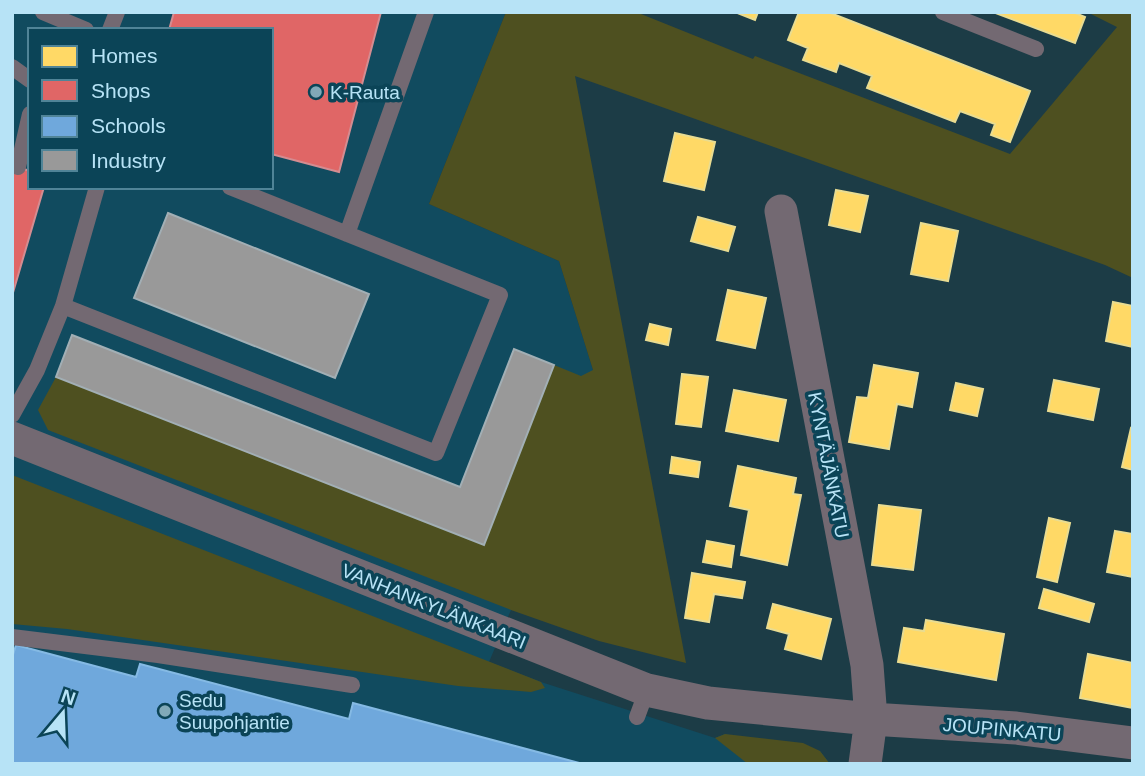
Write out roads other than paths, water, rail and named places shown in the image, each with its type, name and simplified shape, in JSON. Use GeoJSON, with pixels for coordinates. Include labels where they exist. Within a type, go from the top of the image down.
{"type":"FeatureCollection","features":[{"type":"Feature","properties":{"kind":"street","name":"KYNTÄJÄNKATU"},"geometry":{"type":"LineString","coordinates":[[781,211],[867,665],[871,719],[865,764]]}},
{"type":"Feature","properties":{"kind":"street","name":"VANHANKYLÄNKAARI"},"geometry":{"type":"LineString","coordinates":[[12,438],[642,704],[708,703],[871,719]]}},
{"type":"Feature","properties":{"kind":"street","name":"JOUPINKATU"},"geometry":{"type":"LineString","coordinates":[[871,719],[1016,728],[1133,743]]}},
{"type":"Feature","properties":{"kind":"lane"},"geometry":{"type":"LineString","coordinates":[[43,12],[81,28]]}},
{"type":"Feature","properties":{"kind":"lane"},"geometry":{"type":"LineString","coordinates":[[347,234],[426,12]]}},
{"type":"Feature","properties":{"kind":"lane"},"geometry":{"type":"LineString","coordinates":[[943,12],[1036,49]]}},
{"type":"Feature","properties":{"kind":"lane"},"geometry":{"type":"LineString","coordinates":[[12,67],[28,79]]}},
{"type":"Feature","properties":{"kind":"lane"},"geometry":{"type":"LineString","coordinates":[[18,167],[19,133],[28,117]]}},
{"type":"Feature","properties":{"kind":"lane"},"geometry":{"type":"LineString","coordinates":[[12,415],[37,370],[63,306],[96,189]]}},
{"type":"Feature","properties":{"kind":"lane"},"geometry":{"type":"LineString","coordinates":[[63,306],[436,453],[500,295],[234,189]]}},
{"type":"Feature","properties":{"kind":"lane"},"geometry":{"type":"LineString","coordinates":[[12,637],[158,655],[352,685]]}},
{"type":"Feature","properties":{"kind":"place","name":"K-Rauta"},"geometry":{"type":"Point","coordinates":[316,92]}},
{"type":"Feature","properties":{"kind":"place","name":"Sedu Suupohjantie"},"geometry":{"type":"Point","coordinates":[165,711]}}]}
